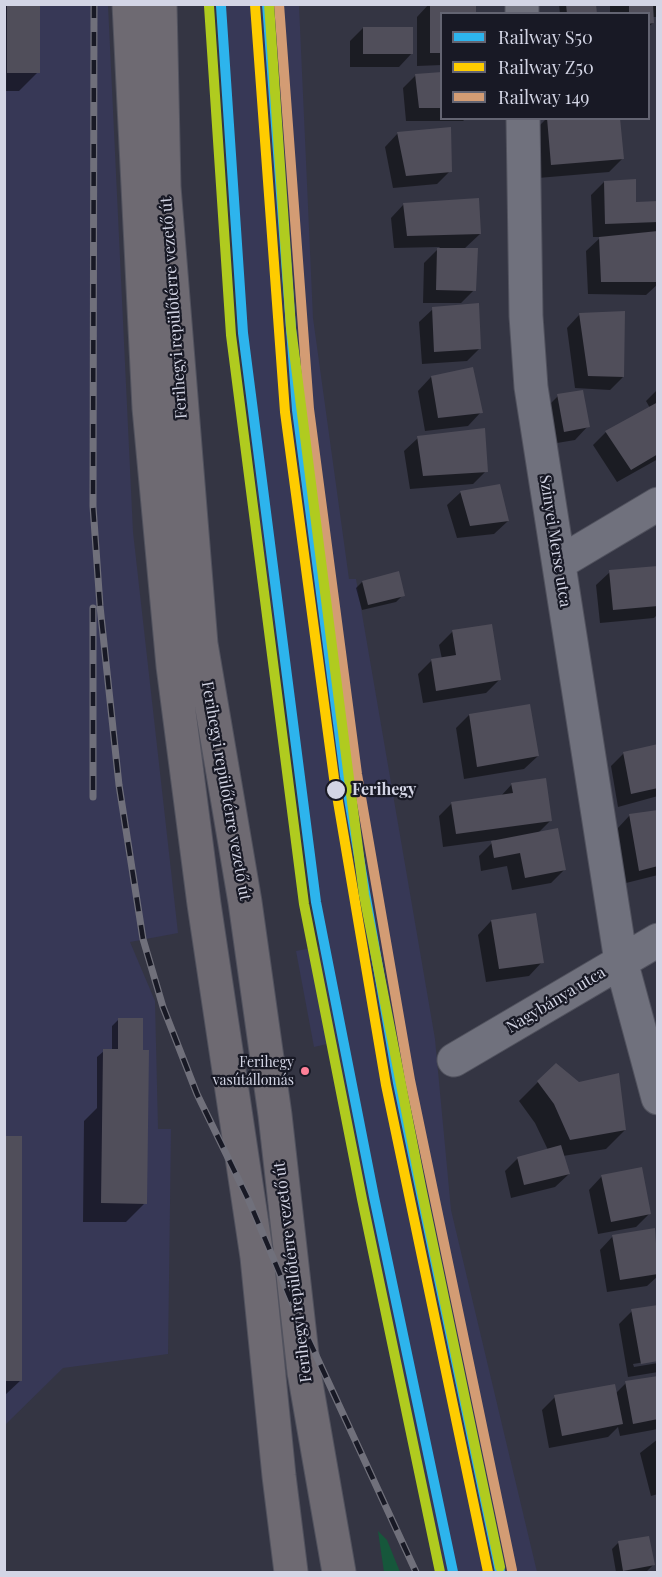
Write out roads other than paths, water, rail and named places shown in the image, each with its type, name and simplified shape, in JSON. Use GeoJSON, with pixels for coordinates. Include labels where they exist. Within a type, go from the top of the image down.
{"type":"FeatureCollection","features":[{"type":"Feature","properties":{"kind":"main road","name":"Ferihegyi repülőtérre vezető út"},"geometry":{"type":"LineString","coordinates":[[129,4],[149,408],[173,666],[204,903],[257,1257],[291,1572]]}},
{"type":"Feature","properties":{"kind":"main road","name":"Ferihegyi repülőtérre vezető út"},"geometry":{"type":"LineString","coordinates":[[160,4],[164,187],[201,644],[245,902],[275,1115],[304,1372],[339,1572]]}},
{"type":"Feature","properties":{"kind":"street","name":"Szinyei Merse utca"},"geometry":{"type":"LineString","coordinates":[[523,120],[526,328],[531,387],[621,961],[657,1098]]}},
{"type":"Feature","properties":{"kind":"street"},"geometry":{"type":"LineString","coordinates":[[559,563],[657,504]]}},
{"type":"Feature","properties":{"kind":"street","name":"Nagybánya utca"},"geometry":{"type":"LineString","coordinates":[[454,1060],[657,940]]}},
{"type":"Feature","properties":{"kind":"railway"},"geometry":{"type":"LineString","coordinates":[[94,4],[93,506],[100,606],[119,785],[143,939],[163,1007],[197,1094],[249,1201],[296,1312],[416,1572]]}},
{"type":"Feature","properties":{"kind":"railway"},"geometry":{"type":"LineString","coordinates":[[93,608],[93,797]]}},
{"type":"Feature","properties":{"kind":"rail line","name":"S50"},"geometry":{"type":"LineString","coordinates":[[267,4],[297,410],[345,776],[398,1083],[500,1572]]}},
{"type":"Feature","properties":{"kind":"rail line","name":"149"},"geometry":{"type":"LineString","coordinates":[[279,4],[309,409],[357,774],[410,1080],[512,1570]]}},
{"type":"Feature","properties":{"kind":"rail line","name":"Z50"},"geometry":{"type":"LineString","coordinates":[[255,5],[285,412],[334,778],[386,1085],[488,1572]]}},
{"type":"Feature","properties":{"kind":"place","name":"Ferihegy"},"geometry":{"type":"Point","coordinates":[336,790]}},
{"type":"Feature","properties":{"kind":"place","name":"Ferihegy vasútállomás"},"geometry":{"type":"Point","coordinates":[305,1071]}}]}
